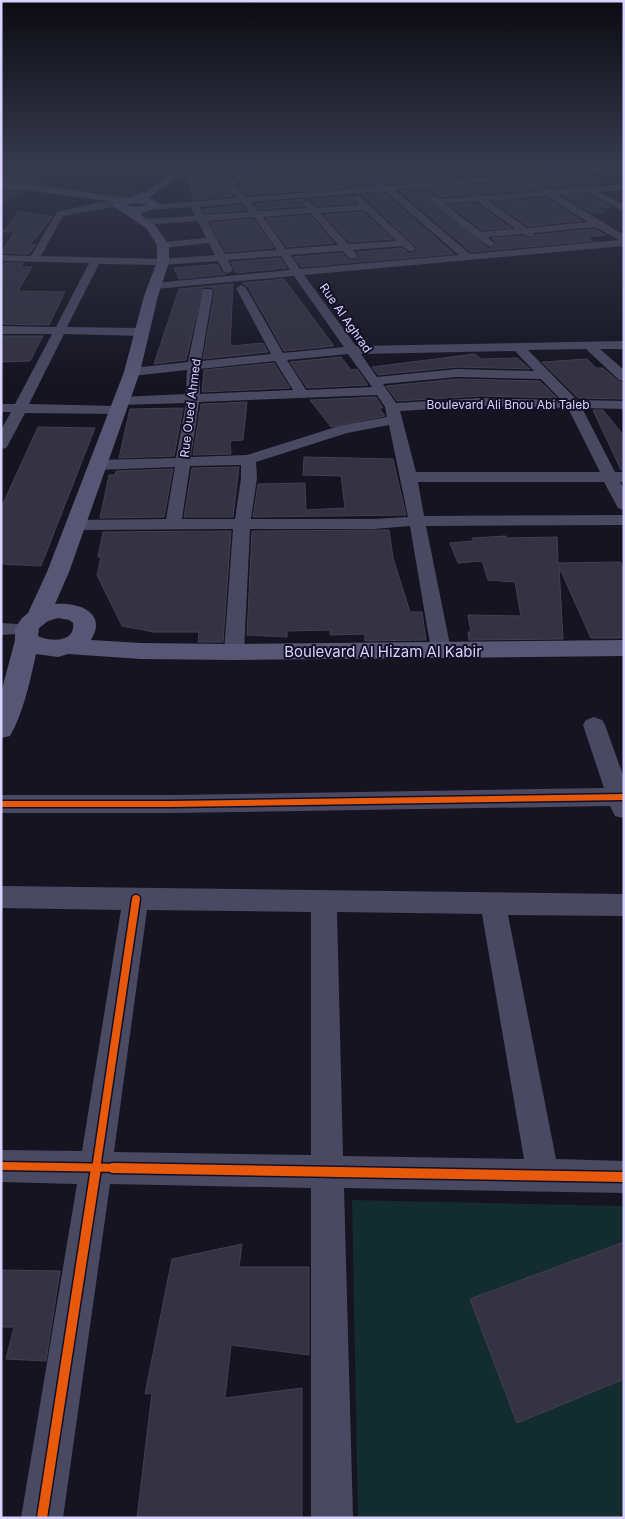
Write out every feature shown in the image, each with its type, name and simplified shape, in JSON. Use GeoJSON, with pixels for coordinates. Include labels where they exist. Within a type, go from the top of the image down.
{"type":"FeatureCollection","features":[{"type":"Feature","properties":{"kind":"street"},"geometry":{"type":"LineString","coordinates":[[34,259],[46,238]]}},
{"type":"Feature","properties":{"kind":"street"},"geometry":{"type":"LineString","coordinates":[[1,728],[17,685],[30,628],[58,572],[132,372],[163,254],[155,238]]}},
{"type":"Feature","properties":{"kind":"street","name":"Rue Al Aghrad"},"geometry":{"type":"LineString","coordinates":[[273,238],[350,350],[378,386],[393,413],[409,477],[441,650]]}},
{"type":"Feature","properties":{"kind":"street"},"geometry":{"type":"LineString","coordinates":[[340,238],[362,267]]}},
{"type":"Feature","properties":{"kind":"street"},"geometry":{"type":"LineString","coordinates":[[402,238],[425,261]]}},
{"type":"Feature","properties":{"kind":"street"},"geometry":{"type":"LineString","coordinates":[[440,238],[468,258]]}},
{"type":"Feature","properties":{"kind":"street"},"geometry":{"type":"LineString","coordinates":[[482,238],[505,254]]}},
{"type":"Feature","properties":{"kind":"street"},"geometry":{"type":"LineString","coordinates":[[537,238],[554,249]]}},
{"type":"Feature","properties":{"kind":"street"},"geometry":{"type":"LineString","coordinates":[[163,254],[212,240],[231,278]]}},
{"type":"Feature","properties":{"kind":"street"},"geometry":{"type":"LineString","coordinates":[[153,291],[231,278],[468,258],[624,241]]}},
{"type":"Feature","properties":{"kind":"street"},"geometry":{"type":"LineString","coordinates":[[1,258],[96,260],[163,254],[223,259],[405,243]]}},
{"type":"Feature","properties":{"kind":"street"},"geometry":{"type":"LineString","coordinates":[[1,445],[96,260]]}},
{"type":"Feature","properties":{"kind":"street"},"geometry":{"type":"LineString","coordinates":[[153,291],[207,291],[305,283]]}},
{"type":"Feature","properties":{"kind":"street"},"geometry":{"type":"LineString","coordinates":[[241,288],[279,357],[303,395]]}},
{"type":"Feature","properties":{"kind":"street","name":"Rue Oued Ahmed"},"geometry":{"type":"LineString","coordinates":[[173,525],[193,399],[194,366],[207,291]]}},
{"type":"Feature","properties":{"kind":"street"},"geometry":{"type":"LineString","coordinates":[[1,330],[142,332]]}},
{"type":"Feature","properties":{"kind":"street"},"geometry":{"type":"LineString","coordinates":[[588,345],[624,377]]}},
{"type":"Feature","properties":{"kind":"street"},"geometry":{"type":"LineString","coordinates":[[132,372],[350,350],[624,345]]}},
{"type":"Feature","properties":{"kind":"street"},"geometry":{"type":"LineString","coordinates":[[518,347],[572,404],[616,477],[624,505]]}},
{"type":"Feature","properties":{"kind":"street"},"geometry":{"type":"LineString","coordinates":[[1,408],[119,406],[193,399],[303,395],[378,386],[457,373],[545,375]]}},
{"type":"Feature","properties":{"kind":"street","name":"Boulevard Ali Bnou Abi Taleb"},"geometry":{"type":"LineString","coordinates":[[97,465],[248,460],[393,413],[481,402],[624,404]]}},
{"type":"Feature","properties":{"kind":"street"},"geometry":{"type":"LineString","coordinates":[[234,652],[242,524],[249,478],[248,460]]}},
{"type":"Feature","properties":{"kind":"street"},"geometry":{"type":"LineString","coordinates":[[409,477],[616,477]]}},
{"type":"Feature","properties":{"kind":"street"},"geometry":{"type":"LineString","coordinates":[[76,525],[374,524],[416,521],[624,520]]}},
{"type":"Feature","properties":{"kind":"street"},"geometry":{"type":"LineString","coordinates":[[17,685],[29,668],[41,658],[83,636],[87,630],[58,572]]}},
{"type":"Feature","properties":{"kind":"street"},"geometry":{"type":"LineString","coordinates":[[1,629],[30,628],[58,610],[82,618]]}},
{"type":"Feature","properties":{"kind":"street","name":"Boulevard Al Hizam Al Kabir"},"geometry":{"type":"LineString","coordinates":[[82,618],[141,651]]}},
{"type":"Feature","properties":{"kind":"street","name":"Boulevard Al Hizam Al Kabir"},"geometry":{"type":"LineString","coordinates":[[30,628],[35,646],[141,651],[234,652],[624,648]]}},
{"type":"Feature","properties":{"kind":"street"},"geometry":{"type":"LineString","coordinates":[[1,804],[622,803],[594,725]]}},
{"type":"Feature","properties":{"kind":"street"},"geometry":{"type":"LineString","coordinates":[[1,897],[624,905]]}},
{"type":"Feature","properties":{"kind":"street"},"geometry":{"type":"LineString","coordinates":[[42,1518],[136,899]]}},
{"type":"Feature","properties":{"kind":"street"},"geometry":{"type":"LineString","coordinates":[[324,901],[332,1518]]}},
{"type":"Feature","properties":{"kind":"street"},"geometry":{"type":"LineString","coordinates":[[493,904],[543,1176]]}},
{"type":"Feature","properties":{"kind":"street"},"geometry":{"type":"LineString","coordinates":[[1,1166],[624,1177]]}},
{"type":"Feature","properties":{"kind":"green space"},"geometry":{"type":"Polygon","coordinates":[[[352,1200],[624,1206],[624,1518],[358,1518],[352,1200]]]}},
{"type":"Feature","properties":{"kind":"building"},"geometry":{"type":"Polygon","coordinates":[[[10,238],[35,238],[29,246],[36,244],[29,254],[1,253],[10,238]]]}},
{"type":"Feature","properties":{"kind":"building"},"geometry":{"type":"Polygon","coordinates":[[[218,238],[267,238],[274,248],[226,252],[218,238]]]}},
{"type":"Feature","properties":{"kind":"building"},"geometry":{"type":"Polygon","coordinates":[[[280,238],[330,238],[334,243],[287,247],[280,238]]]}},
{"type":"Feature","properties":{"kind":"building"},"geometry":{"type":"Polygon","coordinates":[[[345,238],[393,239],[349,242],[345,238]]]}},
{"type":"Feature","properties":{"kind":"building"},"geometry":{"type":"Polygon","coordinates":[[[407,238],[436,238],[454,254],[301,267],[293,257],[342,253],[353,261],[360,256],[357,252],[402,248],[410,254],[417,251],[417,248],[407,238]]]}},
{"type":"Feature","properties":{"kind":"building"},"geometry":{"type":"Polygon","coordinates":[[[455,238],[475,238],[489,249],[497,244],[492,238],[588,238],[593,241],[471,252],[455,238]]]}},
{"type":"Feature","properties":{"kind":"building"},"geometry":{"type":"Polygon","coordinates":[[[280,258],[287,268],[236,273],[231,262],[280,258]]]}},
{"type":"Feature","properties":{"kind":"building"},"geometry":{"type":"Polygon","coordinates":[[[1,263],[23,263],[21,267],[32,267],[18,291],[65,292],[49,325],[1,324],[1,263]]]}},
{"type":"Feature","properties":{"kind":"building"},"geometry":{"type":"Polygon","coordinates":[[[217,264],[222,273],[226,274],[179,279],[174,268],[217,264]]]}},
{"type":"Feature","properties":{"kind":"building"},"geometry":{"type":"Polygon","coordinates":[[[284,279],[334,346],[284,351],[248,287],[242,283],[284,279]]]}},
{"type":"Feature","properties":{"kind":"building"},"geometry":{"type":"Polygon","coordinates":[[[233,284],[230,346],[263,343],[268,352],[203,359],[215,291],[211,287],[203,287],[186,360],[154,364],[179,289],[233,284]]]}},
{"type":"Feature","properties":{"kind":"building"},"geometry":{"type":"Polygon","coordinates":[[[1,336],[43,336],[30,361],[1,362],[1,336]]]}},
{"type":"Feature","properties":{"kind":"building"},"geometry":{"type":"Polygon","coordinates":[[[475,354],[481,359],[517,358],[530,369],[457,367],[378,375],[372,367],[475,354]]]}},
{"type":"Feature","properties":{"kind":"building"},"geometry":{"type":"Polygon","coordinates":[[[341,357],[351,370],[357,369],[368,385],[307,388],[290,362],[341,357]]]}},
{"type":"Feature","properties":{"kind":"building"},"geometry":{"type":"Polygon","coordinates":[[[587,359],[596,368],[603,368],[618,381],[624,383],[624,399],[578,398],[542,362],[587,359]]]}},
{"type":"Feature","properties":{"kind":"building"},"geometry":{"type":"Polygon","coordinates":[[[274,363],[290,388],[202,392],[204,370],[274,363]]]}},
{"type":"Feature","properties":{"kind":"building"},"geometry":{"type":"Polygon","coordinates":[[[457,379],[540,381],[557,398],[481,396],[397,401],[386,386],[457,379]]]}},
{"type":"Feature","properties":{"kind":"building"},"geometry":{"type":"Polygon","coordinates":[[[376,397],[383,408],[379,408],[385,416],[331,427],[310,400],[376,397]]]}},
{"type":"Feature","properties":{"kind":"building"},"geometry":{"type":"Polygon","coordinates":[[[247,402],[243,440],[230,441],[231,454],[193,455],[201,404],[247,402]]]}},
{"type":"Feature","properties":{"kind":"building"},"geometry":{"type":"Polygon","coordinates":[[[183,408],[174,456],[119,458],[130,409],[183,408]]]}},
{"type":"Feature","properties":{"kind":"building"},"geometry":{"type":"Polygon","coordinates":[[[593,410],[603,410],[624,436],[624,470],[621,470],[593,410]]]}},
{"type":"Feature","properties":{"kind":"building"},"geometry":{"type":"Polygon","coordinates":[[[38,427],[95,428],[41,566],[1,564],[1,508],[38,427]]]}},
{"type":"Feature","properties":{"kind":"building"},"geometry":{"type":"Polygon","coordinates":[[[304,457],[393,459],[406,515],[253,517],[258,484],[305,483],[306,510],[345,508],[341,476],[303,475],[304,457]]]}},
{"type":"Feature","properties":{"kind":"building"},"geometry":{"type":"Polygon","coordinates":[[[239,467],[233,517],[184,517],[192,468],[239,467]]]}},
{"type":"Feature","properties":{"kind":"building"},"geometry":{"type":"Polygon","coordinates":[[[173,469],[164,517],[100,518],[109,475],[115,475],[116,471],[173,469]]]}},
{"type":"Feature","properties":{"kind":"building"},"geometry":{"type":"Polygon","coordinates":[[[389,530],[393,558],[410,612],[422,612],[426,640],[365,641],[365,634],[330,635],[330,630],[287,631],[287,637],[247,635],[252,531],[389,530]]]}},
{"type":"Feature","properties":{"kind":"building"},"geometry":{"type":"Polygon","coordinates":[[[231,531],[223,642],[198,642],[199,632],[154,632],[122,626],[97,575],[103,532],[231,531]]]}},
{"type":"Feature","properties":{"kind":"building"},"geometry":{"type":"Polygon","coordinates":[[[506,536],[507,538],[557,537],[558,563],[620,562],[624,569],[624,638],[591,638],[559,567],[563,639],[469,640],[468,632],[471,632],[468,615],[521,616],[515,582],[488,580],[482,561],[458,563],[450,543],[474,541],[472,538],[506,536]]]}},
{"type":"Feature","properties":{"kind":"building"},"geometry":{"type":"Polygon","coordinates":[[[624,1242],[624,1379],[517,1423],[470,1299],[624,1242]]]}},
{"type":"Feature","properties":{"kind":"building"},"geometry":{"type":"Polygon","coordinates":[[[242,1244],[239,1267],[309,1267],[309,1355],[231,1345],[225,1398],[302,1388],[302,1518],[137,1518],[152,1393],[145,1394],[172,1259],[242,1244]]]}},
{"type":"Feature","properties":{"kind":"building"},"geometry":{"type":"Polygon","coordinates":[[[1,1270],[60,1271],[46,1361],[6,1359],[14,1327],[1,1327],[1,1270]]]}},
{"type":"Feature","properties":{"kind":"cycle path"},"geometry":{"type":"LineString","coordinates":[[1,804],[171,804],[624,797]]}},
{"type":"Feature","properties":{"kind":"cycle path"},"geometry":{"type":"LineString","coordinates":[[42,1518],[136,899]]}},
{"type":"Feature","properties":{"kind":"cycle path"},"geometry":{"type":"LineString","coordinates":[[1,1166],[624,1177]]}}]}
